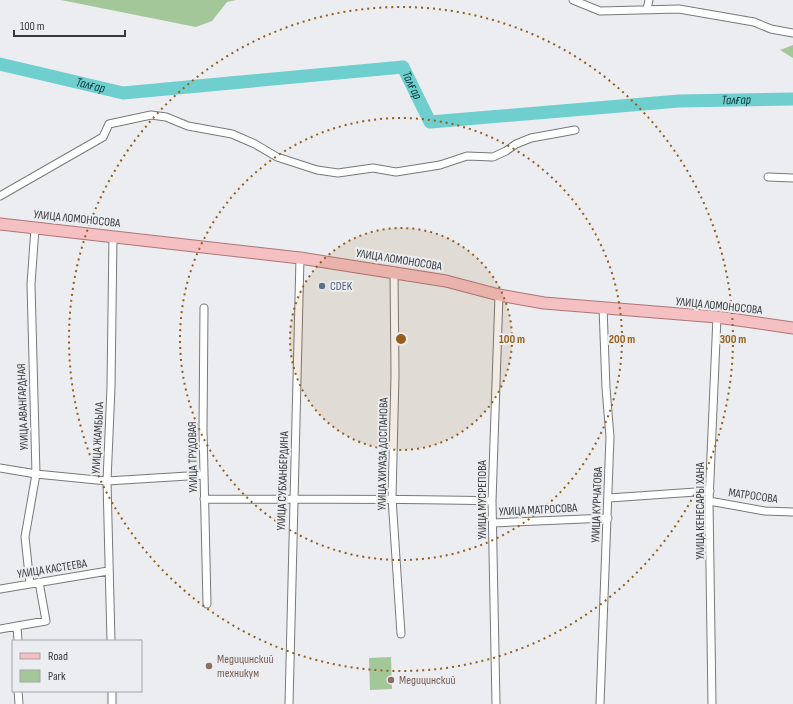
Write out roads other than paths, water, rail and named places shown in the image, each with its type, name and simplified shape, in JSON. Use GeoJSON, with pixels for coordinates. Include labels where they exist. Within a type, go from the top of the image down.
{"type":"FeatureCollection","features":[{"type":"Feature","properties":{"kind":"main road","name":"УЛИЦА ЛОМОНОСОВА"},"geometry":{"type":"LineString","coordinates":[[0,224],[300,258],[446,281],[499,295],[544,303],[717,317],[793,328]]}},
{"type":"Feature","properties":{"kind":"street"},"geometry":{"type":"LineString","coordinates":[[573,0],[600,11],[679,9],[754,22],[771,29],[793,33]]}},
{"type":"Feature","properties":{"kind":"street"},"geometry":{"type":"LineString","coordinates":[[647,9],[649,0]]}},
{"type":"Feature","properties":{"kind":"street"},"geometry":{"type":"LineString","coordinates":[[0,196],[103,137],[109,124],[151,115],[166,117],[188,126],[232,134],[255,144],[277,157],[317,170],[338,173],[373,168],[396,172],[440,165],[467,156],[492,157],[531,138],[557,132],[575,130]]}},
{"type":"Feature","properties":{"kind":"street"},"geometry":{"type":"LineString","coordinates":[[768,177],[793,178]]}},
{"type":"Feature","properties":{"kind":"street","name":"УЛИЦА АВАНГАРДНАЯ"},"geometry":{"type":"LineString","coordinates":[[30,584],[25,537],[36,474],[31,284],[35,228]]}},
{"type":"Feature","properties":{"kind":"street","name":"УЛИЦА ЖАМБЫЛА"},"geometry":{"type":"LineString","coordinates":[[111,640],[108,571],[107,481],[111,387],[113,236]]}},
{"type":"Feature","properties":{"kind":"street","name":"УЛИЦА СУБХАНБЕРДИНА"},"geometry":{"type":"LineString","coordinates":[[289,704],[300,258]]}},
{"type":"Feature","properties":{"kind":"street","name":"УЛИЦА ХИУАЗА ДОСПАНОВА"},"geometry":{"type":"LineString","coordinates":[[394,273],[395,375],[392,498],[401,634]]}},
{"type":"Feature","properties":{"kind":"street","name":"УЛИЦА МУСРЕПОВА"},"geometry":{"type":"LineString","coordinates":[[496,704],[492,501],[499,295]]}},
{"type":"Feature","properties":{"kind":"street","name":"УЛИЦА КУРЧАТОВА"},"geometry":{"type":"LineString","coordinates":[[600,704],[609,498],[610,438],[606,388],[603,307]]}},
{"type":"Feature","properties":{"kind":"street","name":"УЛИЦА ТРУДОВАЯ"},"geometry":{"type":"LineString","coordinates":[[204,308],[204,499],[207,604]]}},
{"type":"Feature","properties":{"kind":"street","name":"УЛИЦА КЕНЕСАРЫ ХАНА"},"geometry":{"type":"LineString","coordinates":[[712,704],[709,501],[717,317]]}},
{"type":"Feature","properties":{"kind":"street"},"geometry":{"type":"LineString","coordinates":[[0,468],[36,474],[107,481],[204,475]]}},
{"type":"Feature","properties":{"kind":"street"},"geometry":{"type":"LineString","coordinates":[[609,498],[710,491]]}},
{"type":"Feature","properties":{"kind":"street","name":"УЛИЦА МАТРОСОВА"},"geometry":{"type":"LineString","coordinates":[[204,499],[293,500],[392,498],[492,501]]}},
{"type":"Feature","properties":{"kind":"street","name":"МАТРОСОВА"},"geometry":{"type":"LineString","coordinates":[[709,501],[765,511],[793,512]]}},
{"type":"Feature","properties":{"kind":"street","name":"УЛИЦА МАТРОСОВА"},"geometry":{"type":"LineString","coordinates":[[493,524],[608,518]]}},
{"type":"Feature","properties":{"kind":"street","name":"УЛИЦА КАСТЕЕВА"},"geometry":{"type":"LineString","coordinates":[[0,589],[108,571]]}},
{"type":"Feature","properties":{"kind":"street"},"geometry":{"type":"LineString","coordinates":[[0,629],[46,621],[38,582]]}},
{"type":"Feature","properties":{"kind":"street"},"geometry":{"type":"LineString","coordinates":[[17,626],[18,640]]}},
{"type":"Feature","properties":{"kind":"street"},"geometry":{"type":"LineString","coordinates":[[18,692],[19,704]]}},
{"type":"Feature","properties":{"kind":"street"},"geometry":{"type":"LineString","coordinates":[[112,692],[112,704]]}},
{"type":"Feature","properties":{"kind":"waterway","name":"Талғар"},"geometry":{"type":"LineString","coordinates":[[0,64],[123,93],[403,67],[430,122],[679,101],[793,99]]}},
{"type":"Feature","properties":{"kind":"place","name":"CDEK"},"geometry":{"type":"Point","coordinates":[322,286]}},
{"type":"Feature","properties":{"kind":"place","name":"Медицинский техникум"},"geometry":{"type":"Point","coordinates":[209,666]}},
{"type":"Feature","properties":{"kind":"place","name":"Медицинский"},"geometry":{"type":"Point","coordinates":[391,680]}}]}
